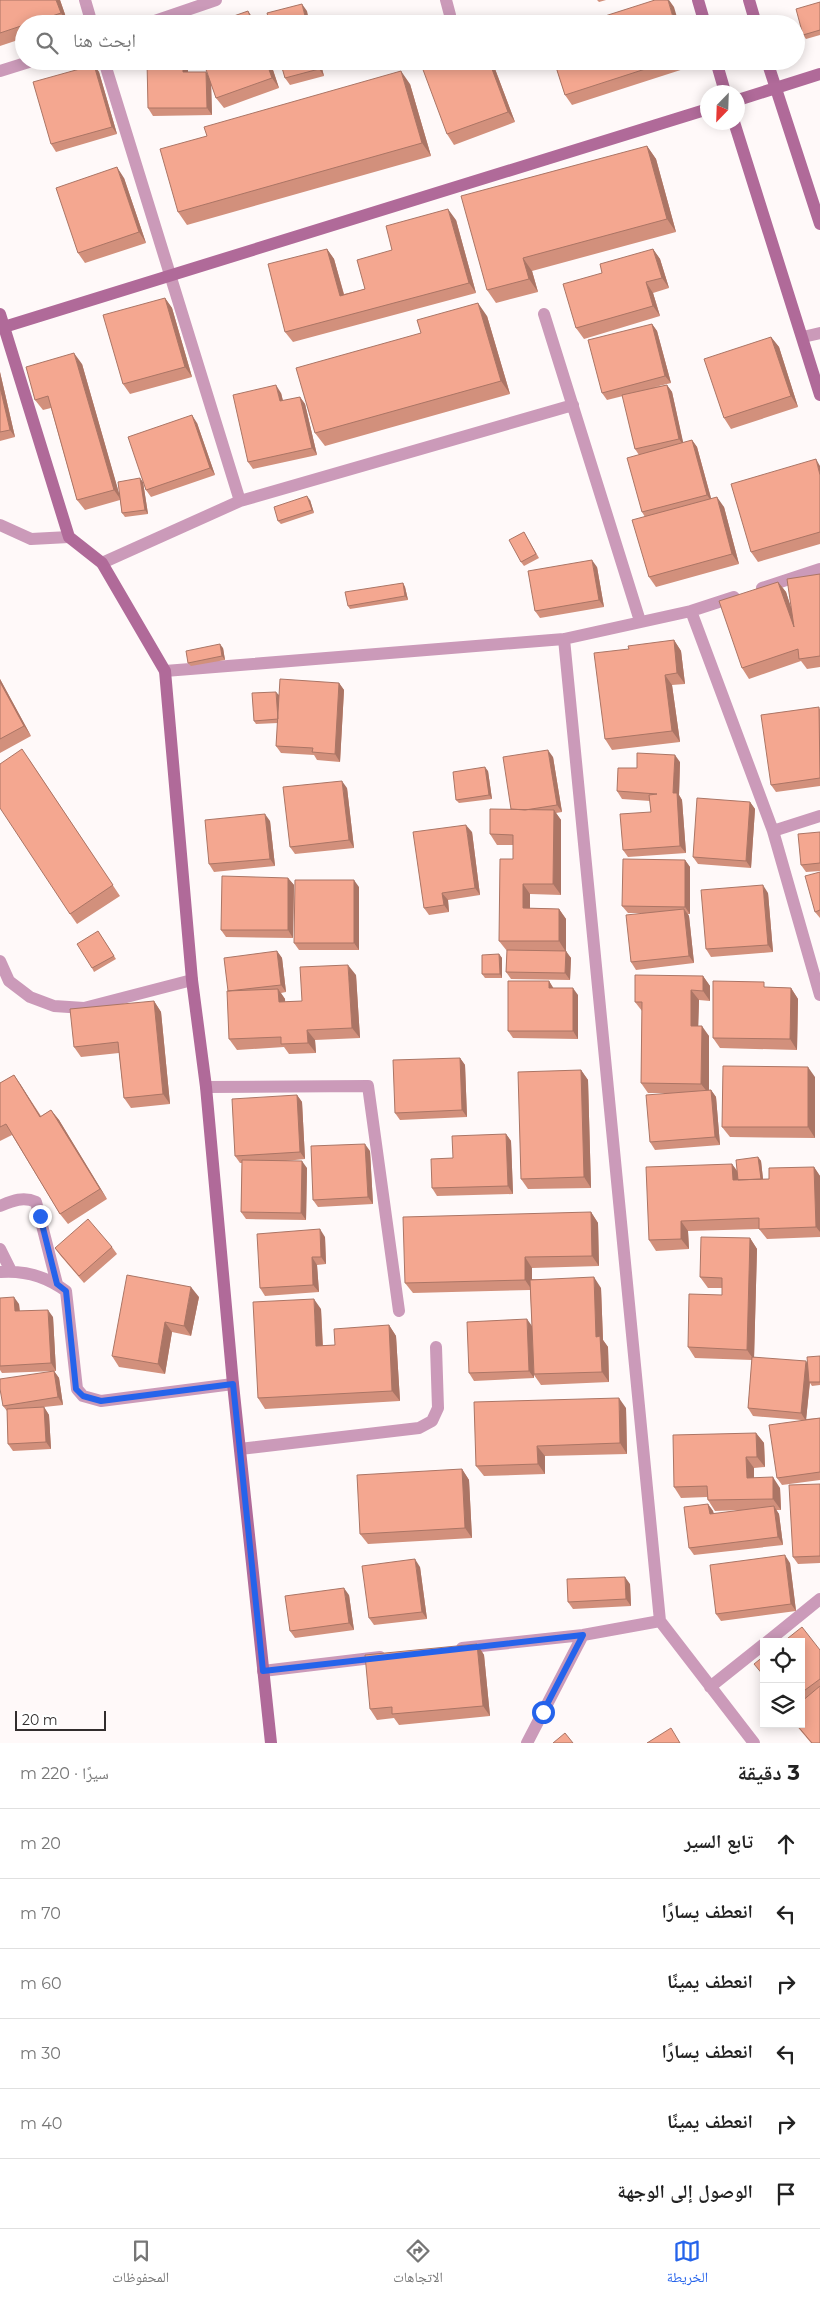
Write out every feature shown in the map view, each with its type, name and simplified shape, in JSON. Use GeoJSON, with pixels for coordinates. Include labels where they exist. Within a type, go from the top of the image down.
{"type":"FeatureCollection","features":[{"type":"Feature","properties":{"kind":"street"},"geometry":{"type":"LineString","coordinates":[[85,0],[89,15]]}},
{"type":"Feature","properties":{"kind":"street"},"geometry":{"type":"LineString","coordinates":[[172,15],[216,0]]}},
{"type":"Feature","properties":{"kind":"street"},"geometry":{"type":"LineString","coordinates":[[446,0],[450,14]]}},
{"type":"Feature","properties":{"kind":"street"},"geometry":{"type":"LineString","coordinates":[[698,0],[702,15]]}},
{"type":"Feature","properties":{"kind":"street"},"geometry":{"type":"LineString","coordinates":[[749,0],[753,15]]}},
{"type":"Feature","properties":{"kind":"street"},"geometry":{"type":"LineString","coordinates":[[0,71],[15,66]]}},
{"type":"Feature","properties":{"kind":"street"},"geometry":{"type":"LineString","coordinates":[[107,70],[240,501]]}},
{"type":"Feature","properties":{"kind":"street"},"geometry":{"type":"LineString","coordinates":[[719,70],[723,85]]}},
{"type":"Feature","properties":{"kind":"street"},"geometry":{"type":"LineString","coordinates":[[770,70],[820,224]]}},
{"type":"Feature","properties":{"kind":"street"},"geometry":{"type":"LineString","coordinates":[[745,98],[820,74]]}},
{"type":"Feature","properties":{"kind":"street"},"geometry":{"type":"LineString","coordinates":[[271,1743],[233,1384],[206,1087],[192,980],[166,670],[102,563],[69,537],[2,321],[169,276],[700,111]]}},
{"type":"Feature","properties":{"kind":"street"},"geometry":{"type":"LineString","coordinates":[[737,130],[820,395]]}},
{"type":"Feature","properties":{"kind":"street"},"geometry":{"type":"LineString","coordinates":[[544,314],[640,621]]}},
{"type":"Feature","properties":{"kind":"street"},"geometry":{"type":"LineString","coordinates":[[803,337],[820,333]]}},
{"type":"Feature","properties":{"kind":"street"},"geometry":{"type":"LineString","coordinates":[[102,563],[240,501],[573,405]]}},
{"type":"Feature","properties":{"kind":"street"},"geometry":{"type":"LineString","coordinates":[[0,525],[31,540],[69,537]]}},
{"type":"Feature","properties":{"kind":"street"},"geometry":{"type":"LineString","coordinates":[[166,670],[564,639],[691,611],[820,569]]}},
{"type":"Feature","properties":{"kind":"street"},"geometry":{"type":"LineString","coordinates":[[691,611],[773,831],[820,995]]}},
{"type":"Feature","properties":{"kind":"street"},"geometry":{"type":"LineString","coordinates":[[564,639],[660,1621],[754,1743]]}},
{"type":"Feature","properties":{"kind":"street"},"geometry":{"type":"LineString","coordinates":[[773,831],[820,816]]}},
{"type":"Feature","properties":{"kind":"street"},"geometry":{"type":"LineString","coordinates":[[0,961],[9,981],[30,997],[54,1006],[84,1008],[192,980]]}},
{"type":"Feature","properties":{"kind":"street"},"geometry":{"type":"LineString","coordinates":[[206,1087],[368,1086],[399,1311]]}},
{"type":"Feature","properties":{"kind":"street"},"geometry":{"type":"LineString","coordinates":[[0,1206],[15,1200],[28,1198],[36,1202],[57,1284]]}},
{"type":"Feature","properties":{"kind":"street"},"geometry":{"type":"LineString","coordinates":[[0,1249],[6,1272],[40,1276],[57,1284],[66,1291],[76,1389],[83,1396],[101,1401],[233,1384]]}},
{"type":"Feature","properties":{"kind":"street"},"geometry":{"type":"LineString","coordinates":[[240,1449],[419,1428],[432,1421],[438,1408],[436,1347]]}},
{"type":"Feature","properties":{"kind":"street"},"geometry":{"type":"LineString","coordinates":[[771,1638],[820,1599]]}},
{"type":"Feature","properties":{"kind":"street"},"geometry":{"type":"LineString","coordinates":[[447,1650],[583,1635],[660,1621]]}},
{"type":"Feature","properties":{"kind":"street"},"geometry":{"type":"LineString","coordinates":[[527,1743],[583,1635]]}},
{"type":"Feature","properties":{"kind":"street"},"geometry":{"type":"LineString","coordinates":[[710,1686],[760,1647]]}},
{"type":"Feature","properties":{"kind":"street"},"geometry":{"type":"LineString","coordinates":[[263,1671],[389,1656]]}},
{"type":"Feature","properties":{"kind":"building"},"geometry":{"type":"Polygon","coordinates":[[[0,0],[56,0],[61,13],[55,15],[15,15],[15,28],[0,33],[0,0]]]}},
{"type":"Feature","properties":{"kind":"building"},"geometry":{"type":"Polygon","coordinates":[[[655,0],[668,0],[672,15],[608,15],[655,0]]]}},
{"type":"Feature","properties":{"kind":"building"},"geometry":{"type":"Polygon","coordinates":[[[820,2],[820,30],[805,34],[805,15],[798,15],[796,9],[820,2]]]}},
{"type":"Feature","properties":{"kind":"building"},"geometry":{"type":"Polygon","coordinates":[[[302,4],[305,15],[268,15],[267,13],[302,4]]]}},
{"type":"Feature","properties":{"kind":"building"},"geometry":{"type":"Polygon","coordinates":[[[248,11],[250,15],[237,15],[248,11]]]}},
{"type":"Feature","properties":{"kind":"building"},"geometry":{"type":"Polygon","coordinates":[[[76,70],[95,70],[112,127],[51,144],[33,82],[76,70]]]}},
{"type":"Feature","properties":{"kind":"building"},"geometry":{"type":"Polygon","coordinates":[[[147,70],[206,72],[207,108],[148,108],[147,70]]]}},
{"type":"Feature","properties":{"kind":"building"},"geometry":{"type":"Polygon","coordinates":[[[206,70],[269,70],[272,78],[216,98],[206,70]]]}},
{"type":"Feature","properties":{"kind":"building"},"geometry":{"type":"Polygon","coordinates":[[[283,70],[315,70],[285,78],[283,70]]]}},
{"type":"Feature","properties":{"kind":"building"},"geometry":{"type":"Polygon","coordinates":[[[423,70],[492,70],[508,112],[447,134],[423,70]]]}},
{"type":"Feature","properties":{"kind":"building"},"geometry":{"type":"Polygon","coordinates":[[[557,70],[642,70],[565,95],[557,70]]]}},
{"type":"Feature","properties":{"kind":"building"},"geometry":{"type":"Polygon","coordinates":[[[401,71],[422,143],[178,212],[160,149],[207,136],[204,127],[401,71]]]}},
{"type":"Feature","properties":{"kind":"building"},"geometry":{"type":"Polygon","coordinates":[[[647,146],[667,219],[523,258],[529,279],[487,290],[461,196],[647,146]]]}},
{"type":"Feature","properties":{"kind":"building"},"geometry":{"type":"Polygon","coordinates":[[[117,167],[139,232],[78,253],[56,188],[117,167]]]}},
{"type":"Feature","properties":{"kind":"building"},"geometry":{"type":"Polygon","coordinates":[[[448,209],[469,283],[285,332],[268,264],[327,249],[340,296],[365,289],[357,260],[392,250],[386,226],[448,209]]]}},
{"type":"Feature","properties":{"kind":"building"},"geometry":{"type":"Polygon","coordinates":[[[653,249],[662,278],[646,282],[653,306],[576,328],[563,284],[602,273],[600,264],[653,249]]]}},
{"type":"Feature","properties":{"kind":"building"},"geometry":{"type":"Polygon","coordinates":[[[165,298],[185,367],[123,384],[103,315],[165,298]]]}},
{"type":"Feature","properties":{"kind":"building"},"geometry":{"type":"Polygon","coordinates":[[[478,303],[501,381],[315,433],[296,368],[421,333],[417,320],[478,303]]]}},
{"type":"Feature","properties":{"kind":"building"},"geometry":{"type":"Polygon","coordinates":[[[652,324],[665,376],[602,393],[588,340],[652,324]]]}},
{"type":"Feature","properties":{"kind":"building"},"geometry":{"type":"Polygon","coordinates":[[[771,337],[791,396],[724,418],[704,359],[771,337]]]}},
{"type":"Feature","properties":{"kind":"building"},"geometry":{"type":"Polygon","coordinates":[[[74,353],[114,490],[77,500],[48,396],[35,400],[26,367],[74,353]]]}},
{"type":"Feature","properties":{"kind":"building"},"geometry":{"type":"Polygon","coordinates":[[[276,385],[280,401],[300,397],[312,448],[248,462],[233,395],[276,385]]]}},
{"type":"Feature","properties":{"kind":"building"},"geometry":{"type":"Polygon","coordinates":[[[667,385],[679,439],[635,449],[622,395],[667,385]]]}},
{"type":"Feature","properties":{"kind":"building"},"geometry":{"type":"Polygon","coordinates":[[[0,387],[10,430],[0,432],[0,387]]]}},
{"type":"Feature","properties":{"kind":"building"},"geometry":{"type":"Polygon","coordinates":[[[192,415],[210,468],[146,490],[128,437],[192,415]]]}},
{"type":"Feature","properties":{"kind":"building"},"geometry":{"type":"Polygon","coordinates":[[[692,440],[707,495],[642,512],[627,458],[692,440]]]}},
{"type":"Feature","properties":{"kind":"building"},"geometry":{"type":"Polygon","coordinates":[[[816,459],[820,475],[820,532],[751,552],[731,484],[816,459]]]}},
{"type":"Feature","properties":{"kind":"building"},"geometry":{"type":"Polygon","coordinates":[[[140,478],[145,510],[122,513],[118,482],[140,478]]]}},
{"type":"Feature","properties":{"kind":"building"},"geometry":{"type":"Polygon","coordinates":[[[307,496],[312,510],[278,521],[274,507],[307,496]]]}},
{"type":"Feature","properties":{"kind":"building"},"geometry":{"type":"Polygon","coordinates":[[[717,497],[732,554],[649,577],[632,520],[717,497]]]}},
{"type":"Feature","properties":{"kind":"building"},"geometry":{"type":"Polygon","coordinates":[[[524,532],[536,554],[521,562],[509,540],[524,532]]]}},
{"type":"Feature","properties":{"kind":"building"},"geometry":{"type":"Polygon","coordinates":[[[592,560],[599,600],[535,611],[528,571],[592,560]]]}},
{"type":"Feature","properties":{"kind":"building"},"geometry":{"type":"Polygon","coordinates":[[[820,574],[820,656],[799,659],[798,649],[742,668],[719,601],[778,582],[794,627],[787,579],[820,574]]]}},
{"type":"Feature","properties":{"kind":"building"},"geometry":{"type":"Polygon","coordinates":[[[403,583],[405,596],[348,606],[345,592],[403,583]]]}},
{"type":"Feature","properties":{"kind":"building"},"geometry":{"type":"Polygon","coordinates":[[[674,640],[677,673],[665,675],[672,731],[605,739],[594,653],[629,649],[628,646],[674,640]]]}},
{"type":"Feature","properties":{"kind":"building"},"geometry":{"type":"Polygon","coordinates":[[[220,644],[222,656],[188,663],[186,651],[220,644]]]}},
{"type":"Feature","properties":{"kind":"building"},"geometry":{"type":"Polygon","coordinates":[[[280,679],[339,683],[335,754],[312,752],[313,748],[276,746],[280,679]]]}},
{"type":"Feature","properties":{"kind":"building"},"geometry":{"type":"Polygon","coordinates":[[[0,682],[24,726],[0,739],[0,682]]]}},
{"type":"Feature","properties":{"kind":"building"},"geometry":{"type":"Polygon","coordinates":[[[276,692],[278,719],[254,721],[252,693],[276,692]]]}},
{"type":"Feature","properties":{"kind":"building"},"geometry":{"type":"Polygon","coordinates":[[[819,707],[820,778],[771,785],[761,715],[819,707]]]}},
{"type":"Feature","properties":{"kind":"building"},"geometry":{"type":"Polygon","coordinates":[[[22,749],[113,885],[70,914],[0,808],[0,764],[22,749]]]}},
{"type":"Feature","properties":{"kind":"building"},"geometry":{"type":"Polygon","coordinates":[[[548,750],[557,805],[525,810],[511,809],[503,757],[548,750]]]}},
{"type":"Feature","properties":{"kind":"building"},"geometry":{"type":"Polygon","coordinates":[[[637,753],[675,755],[673,793],[677,793],[680,846],[623,850],[620,814],[651,812],[649,795],[657,794],[617,791],[618,768],[637,768],[637,753]]]}},
{"type":"Feature","properties":{"kind":"building"},"geometry":{"type":"Polygon","coordinates":[[[485,767],[489,795],[456,800],[453,772],[485,767]]]}},
{"type":"Feature","properties":{"kind":"building"},"geometry":{"type":"Polygon","coordinates":[[[342,781],[349,840],[290,847],[283,787],[342,781]]]}},
{"type":"Feature","properties":{"kind":"building"},"geometry":{"type":"Polygon","coordinates":[[[697,798],[750,802],[746,861],[693,857],[697,798]]]}},
{"type":"Feature","properties":{"kind":"building"},"geometry":{"type":"Polygon","coordinates":[[[490,809],[554,810],[553,884],[523,884],[523,908],[559,909],[559,941],[499,941],[500,859],[513,859],[513,835],[490,834],[490,809]]]}},
{"type":"Feature","properties":{"kind":"building"},"geometry":{"type":"Polygon","coordinates":[[[265,814],[270,859],[209,864],[205,820],[265,814]]]}},
{"type":"Feature","properties":{"kind":"building"},"geometry":{"type":"Polygon","coordinates":[[[466,825],[475,888],[442,893],[444,905],[424,908],[413,832],[466,825]]]}},
{"type":"Feature","properties":{"kind":"building"},"geometry":{"type":"Polygon","coordinates":[[[820,832],[820,863],[801,865],[798,834],[820,832]]]}},
{"type":"Feature","properties":{"kind":"building"},"geometry":{"type":"Polygon","coordinates":[[[623,859],[685,860],[685,907],[622,906],[623,859]]]}},
{"type":"Feature","properties":{"kind":"building"},"geometry":{"type":"Polygon","coordinates":[[[820,872],[820,910],[815,912],[805,876],[820,872]]]}},
{"type":"Feature","properties":{"kind":"building"},"geometry":{"type":"Polygon","coordinates":[[[222,876],[288,878],[288,930],[221,930],[222,876]]]}},
{"type":"Feature","properties":{"kind":"building"},"geometry":{"type":"Polygon","coordinates":[[[295,880],[354,880],[354,943],[294,943],[295,880]]]}},
{"type":"Feature","properties":{"kind":"building"},"geometry":{"type":"Polygon","coordinates":[[[763,885],[768,945],[706,949],[701,890],[763,885]]]}},
{"type":"Feature","properties":{"kind":"building"},"geometry":{"type":"Polygon","coordinates":[[[684,909],[689,956],[631,962],[626,915],[684,909]]]}},
{"type":"Feature","properties":{"kind":"building"},"geometry":{"type":"Polygon","coordinates":[[[98,931],[114,956],[92,968],[77,944],[98,931]]]}},
{"type":"Feature","properties":{"kind":"building"},"geometry":{"type":"Polygon","coordinates":[[[507,950],[566,951],[565,973],[506,972],[507,950]]]}},
{"type":"Feature","properties":{"kind":"building"},"geometry":{"type":"Polygon","coordinates":[[[277,951],[281,985],[228,991],[224,958],[277,951]]]}},
{"type":"Feature","properties":{"kind":"building"},"geometry":{"type":"Polygon","coordinates":[[[499,954],[500,974],[482,974],[482,955],[499,954]]]}},
{"type":"Feature","properties":{"kind":"building"},"geometry":{"type":"Polygon","coordinates":[[[348,965],[352,1028],[307,1030],[308,1043],[281,1044],[281,1037],[229,1039],[227,991],[278,989],[279,1002],[302,1001],[300,967],[348,965]]]}},
{"type":"Feature","properties":{"kind":"building"},"geometry":{"type":"Polygon","coordinates":[[[635,975],[703,976],[703,991],[691,990],[691,1026],[702,1026],[701,1084],[641,1083],[642,1002],[635,1002],[635,975]]]}},
{"type":"Feature","properties":{"kind":"building"},"geometry":{"type":"Polygon","coordinates":[[[508,981],[549,981],[549,988],[573,988],[573,1031],[508,1031],[508,981]]]}},
{"type":"Feature","properties":{"kind":"building"},"geometry":{"type":"Polygon","coordinates":[[[713,981],[764,982],[764,987],[791,988],[790,1039],[713,1038],[713,981]]]}},
{"type":"Feature","properties":{"kind":"building"},"geometry":{"type":"Polygon","coordinates":[[[154,1001],[163,1094],[124,1098],[118,1042],[74,1047],[70,1009],[154,1001]]]}},
{"type":"Feature","properties":{"kind":"building"},"geometry":{"type":"Polygon","coordinates":[[[460,1058],[462,1110],[395,1113],[393,1060],[460,1058]]]}},
{"type":"Feature","properties":{"kind":"building"},"geometry":{"type":"Polygon","coordinates":[[[723,1066],[808,1067],[808,1127],[722,1127],[723,1066]]]}},
{"type":"Feature","properties":{"kind":"building"},"geometry":{"type":"Polygon","coordinates":[[[581,1070],[584,1177],[521,1179],[518,1072],[581,1070]]]}},
{"type":"Feature","properties":{"kind":"building"},"geometry":{"type":"Polygon","coordinates":[[[14,1075],[40,1117],[51,1110],[100,1189],[60,1214],[6,1124],[0,1127],[0,1083],[14,1075]]]}},
{"type":"Feature","properties":{"kind":"building"},"geometry":{"type":"Polygon","coordinates":[[[711,1090],[715,1137],[650,1142],[646,1095],[711,1090]]]}},
{"type":"Feature","properties":{"kind":"building"},"geometry":{"type":"Polygon","coordinates":[[[297,1095],[300,1152],[235,1156],[232,1099],[297,1095]]]}},
{"type":"Feature","properties":{"kind":"building"},"geometry":{"type":"Polygon","coordinates":[[[506,1134],[508,1186],[432,1188],[431,1159],[453,1158],[452,1136],[506,1134]]]}},
{"type":"Feature","properties":{"kind":"building"},"geometry":{"type":"Polygon","coordinates":[[[365,1144],[368,1197],[313,1200],[311,1146],[365,1144]]]}},
{"type":"Feature","properties":{"kind":"building"},"geometry":{"type":"Polygon","coordinates":[[[758,1157],[761,1179],[738,1180],[736,1160],[758,1157]]]}},
{"type":"Feature","properties":{"kind":"building"},"geometry":{"type":"Polygon","coordinates":[[[242,1160],[302,1161],[301,1213],[241,1212],[242,1160]]]}},
{"type":"Feature","properties":{"kind":"building"},"geometry":{"type":"Polygon","coordinates":[[[732,1164],[733,1180],[769,1179],[769,1168],[814,1167],[816,1227],[759,1229],[759,1218],[681,1221],[681,1239],[649,1240],[646,1167],[732,1164]]]}},
{"type":"Feature","properties":{"kind":"building"},"geometry":{"type":"Polygon","coordinates":[[[591,1212],[592,1256],[525,1257],[525,1280],[405,1283],[403,1217],[591,1212]]]}},
{"type":"Feature","properties":{"kind":"building"},"geometry":{"type":"Polygon","coordinates":[[[88,1219],[112,1247],[79,1276],[55,1248],[88,1219]]]}},
{"type":"Feature","properties":{"kind":"building"},"geometry":{"type":"Polygon","coordinates":[[[320,1229],[321,1257],[312,1257],[313,1285],[260,1288],[257,1234],[320,1229]]]}},
{"type":"Feature","properties":{"kind":"building"},"geometry":{"type":"Polygon","coordinates":[[[701,1237],[750,1238],[747,1350],[688,1347],[689,1294],[722,1295],[722,1278],[700,1277],[701,1237]]]}},
{"type":"Feature","properties":{"kind":"building"},"geometry":{"type":"Polygon","coordinates":[[[127,1275],[191,1287],[184,1326],[165,1322],[158,1364],[112,1356],[127,1275]]]}},
{"type":"Feature","properties":{"kind":"building"},"geometry":{"type":"Polygon","coordinates":[[[594,1277],[596,1337],[600,1336],[602,1372],[534,1374],[530,1280],[594,1277]]]}},
{"type":"Feature","properties":{"kind":"building"},"geometry":{"type":"Polygon","coordinates":[[[14,1297],[15,1311],[48,1310],[51,1363],[0,1366],[0,1298],[14,1297]]]}},
{"type":"Feature","properties":{"kind":"building"},"geometry":{"type":"Polygon","coordinates":[[[314,1299],[316,1346],[335,1345],[334,1329],[389,1325],[392,1391],[258,1398],[253,1302],[314,1299]]]}},
{"type":"Feature","properties":{"kind":"building"},"geometry":{"type":"Polygon","coordinates":[[[527,1319],[529,1371],[469,1373],[467,1322],[527,1319]]]}},
{"type":"Feature","properties":{"kind":"building"},"geometry":{"type":"Polygon","coordinates":[[[820,1356],[820,1382],[809,1382],[807,1357],[820,1356]]]}},
{"type":"Feature","properties":{"kind":"building"},"geometry":{"type":"Polygon","coordinates":[[[752,1357],[806,1361],[801,1413],[748,1408],[752,1357]]]}},
{"type":"Feature","properties":{"kind":"building"},"geometry":{"type":"Polygon","coordinates":[[[54,1371],[58,1397],[3,1406],[0,1379],[54,1371]]]}},
{"type":"Feature","properties":{"kind":"building"},"geometry":{"type":"Polygon","coordinates":[[[619,1398],[620,1443],[537,1446],[538,1464],[476,1466],[474,1402],[619,1398]]]}},
{"type":"Feature","properties":{"kind":"building"},"geometry":{"type":"Polygon","coordinates":[[[44,1407],[46,1442],[8,1444],[7,1409],[44,1407]]]}},
{"type":"Feature","properties":{"kind":"building"},"geometry":{"type":"Polygon","coordinates":[[[820,1418],[820,1472],[777,1478],[769,1425],[820,1418]]]}},
{"type":"Feature","properties":{"kind":"building"},"geometry":{"type":"Polygon","coordinates":[[[756,1433],[757,1457],[746,1457],[747,1478],[773,1477],[773,1499],[708,1500],[707,1486],[674,1487],[673,1435],[756,1433]]]}},
{"type":"Feature","properties":{"kind":"building"},"geometry":{"type":"Polygon","coordinates":[[[462,1469],[465,1528],[360,1534],[357,1475],[462,1469]]]}},
{"type":"Feature","properties":{"kind":"building"},"geometry":{"type":"Polygon","coordinates":[[[820,1484],[820,1556],[793,1557],[789,1485],[820,1484]]]}},
{"type":"Feature","properties":{"kind":"building"},"geometry":{"type":"Polygon","coordinates":[[[708,1504],[710,1514],[774,1506],[778,1537],[689,1548],[684,1507],[708,1504]]]}},
{"type":"Feature","properties":{"kind":"building"},"geometry":{"type":"Polygon","coordinates":[[[785,1555],[791,1604],[716,1614],[710,1565],[785,1555]]]}},
{"type":"Feature","properties":{"kind":"building"},"geometry":{"type":"Polygon","coordinates":[[[415,1559],[422,1612],[369,1618],[362,1566],[415,1559]]]}},
{"type":"Feature","properties":{"kind":"building"},"geometry":{"type":"Polygon","coordinates":[[[625,1577],[626,1599],[568,1602],[567,1579],[625,1577]]]}},
{"type":"Feature","properties":{"kind":"building"},"geometry":{"type":"Polygon","coordinates":[[[344,1588],[349,1623],[290,1631],[285,1596],[344,1588]]]}},
{"type":"Feature","properties":{"kind":"building"},"geometry":{"type":"Polygon","coordinates":[[[802,1627],[820,1650],[820,1679],[805,1690],[805,1638],[788,1638],[802,1627]]]}},
{"type":"Feature","properties":{"kind":"building"},"geometry":{"type":"Polygon","coordinates":[[[477,1644],[483,1706],[392,1714],[392,1707],[370,1709],[365,1655],[477,1644]]]}},
{"type":"Feature","properties":{"kind":"building"},"geometry":{"type":"Polygon","coordinates":[[[760,1659],[760,1671],[754,1664],[760,1659]]]}},
{"type":"Feature","properties":{"kind":"building"},"geometry":{"type":"Polygon","coordinates":[[[820,1686],[820,1743],[812,1743],[799,1728],[805,1728],[805,1699],[820,1686]]]}},
{"type":"Feature","properties":{"kind":"building"},"geometry":{"type":"Polygon","coordinates":[[[671,1728],[680,1743],[647,1743],[671,1728]]]}},
{"type":"Feature","properties":{"kind":"building"},"geometry":{"type":"Polygon","coordinates":[[[565,1733],[573,1743],[553,1743],[565,1733]]]}},
{"type":"Feature","properties":{"kind":"route"},"geometry":{"type":"LineString","coordinates":[[40,1216],[57,1284],[66,1291],[76,1389],[83,1396],[101,1401],[233,1384],[263,1671],[583,1635],[543,1712]]}}]}
